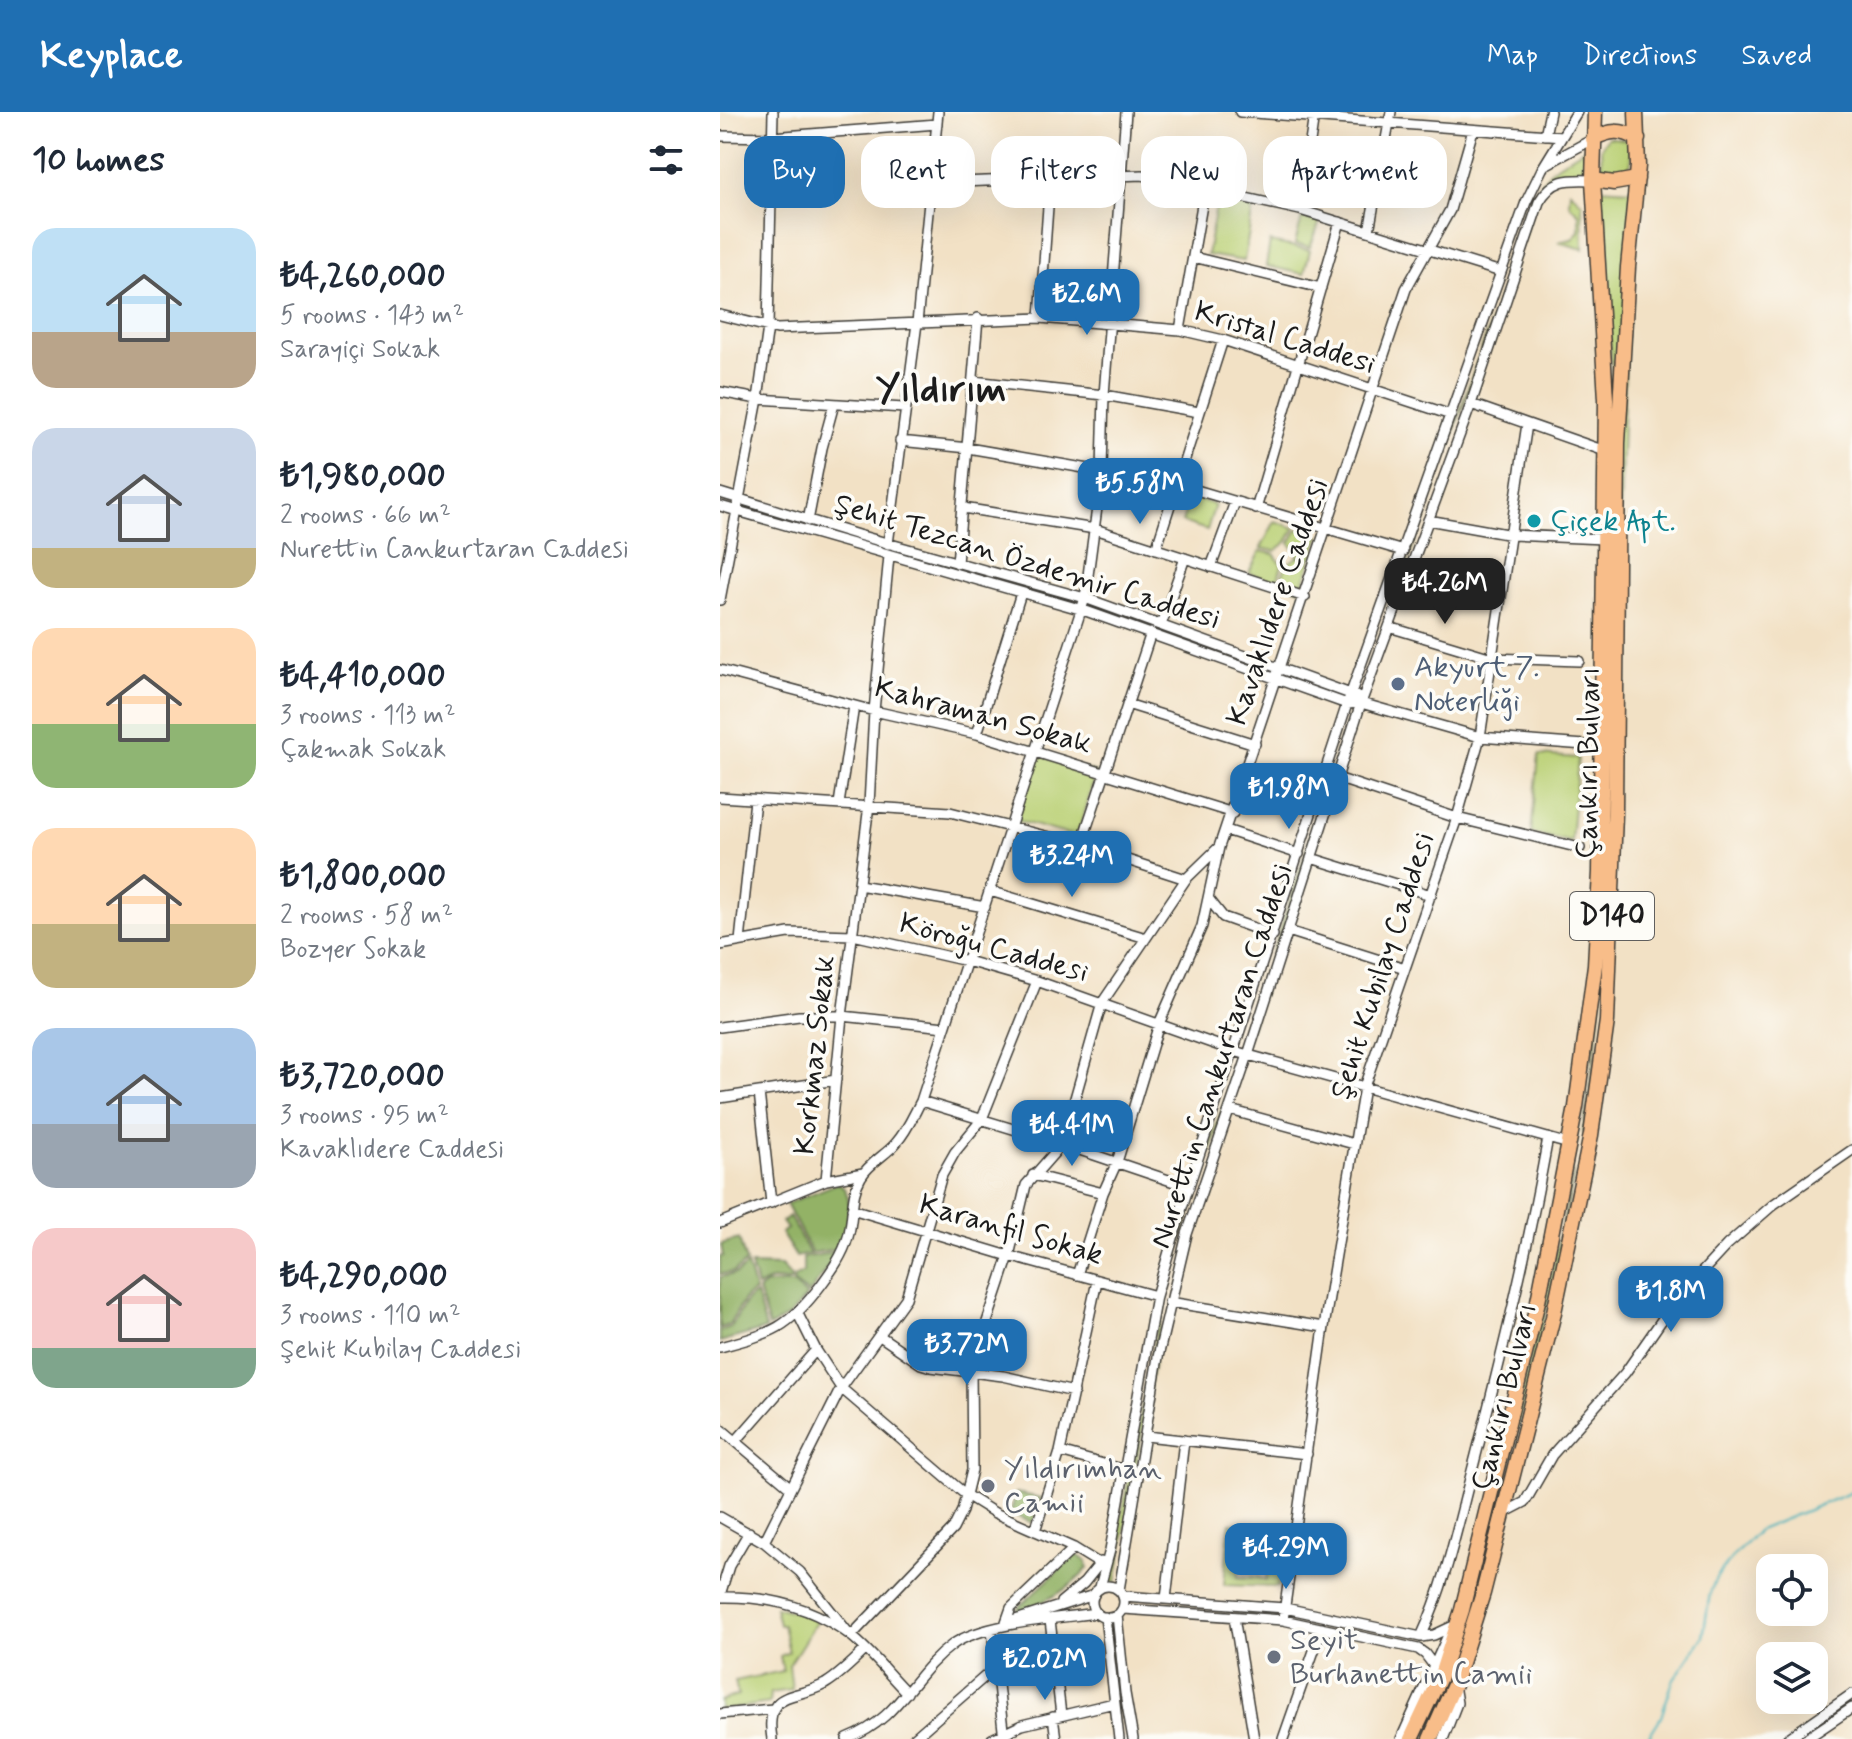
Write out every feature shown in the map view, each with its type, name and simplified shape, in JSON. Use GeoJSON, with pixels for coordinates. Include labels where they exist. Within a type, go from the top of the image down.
{"type":"FeatureCollection","features":[{"type":"Feature","properties":{"kind":"highway","name":"Çankırı Bulvarı"},"geometry":{"type":"LineString","coordinates":[[1411,1739],[1434,1691],[1465,1595],[1538,1301],[1588,1028],[1598,921],[1606,364],[1593,180],[1595,112]]}},
{"type":"Feature","properties":{"kind":"highway","name":"Çankırı Bulvarı"},"geometry":{"type":"LineString","coordinates":[[1430,1739],[1454,1685],[1483,1593],[1567,1258],[1591,1135],[1607,1021],[1615,814],[1618,443],[1626,298],[1637,179],[1636,112]]}},
{"type":"Feature","properties":{"kind":"highway"},"geometry":{"type":"LineString","coordinates":[[1593,139],[1615,131],[1638,139]]}},
{"type":"Feature","properties":{"kind":"highway"},"geometry":{"type":"LineString","coordinates":[[1593,180],[1614,183],[1637,179]]}},
{"type":"Feature","properties":{"kind":"street"},"geometry":{"type":"LineString","coordinates":[[772,136],[773,112]]}},
{"type":"Feature","properties":{"kind":"street"},"geometry":{"type":"LineString","coordinates":[[936,136],[938,112]]}},
{"type":"Feature","properties":{"kind":"street"},"geometry":{"type":"LineString","coordinates":[[1124,136],[1126,112]]}},
{"type":"Feature","properties":{"kind":"street"},"geometry":{"type":"LineString","coordinates":[[1240,112],[1314,115],[1390,124],[1562,136]]}},
{"type":"Feature","properties":{"kind":"street"},"geometry":{"type":"LineString","coordinates":[[1369,231],[1391,112]]}},
{"type":"Feature","properties":{"kind":"street"},"geometry":{"type":"LineString","coordinates":[[1545,135],[1550,112]]}},
{"type":"Feature","properties":{"kind":"street","name":"Nurettin Cankurtaran Caddesi"},"geometry":{"type":"LineString","coordinates":[[1097,1591],[1110,1550],[1156,1296],[1189,1187],[1347,704],[1526,202],[1577,112]]}},
{"type":"Feature","properties":{"kind":"street"},"geometry":{"type":"LineString","coordinates":[[1300,210],[1314,115]]}},
{"type":"Feature","properties":{"kind":"street"},"geometry":{"type":"LineString","coordinates":[[785,136],[937,124]]}},
{"type":"Feature","properties":{"kind":"street","name":"Kavaklıdere Caddesi"},"geometry":{"type":"LineString","coordinates":[[851,1636],[947,1537],[962,1511],[973,1451],[971,1370],[1009,1256],[1024,1192],[1033,1175],[1062,1144],[1102,1003],[1186,879],[1219,847],[1233,813],[1406,289],[1450,210],[1473,130]]}},
{"type":"Feature","properties":{"kind":"street"},"geometry":{"type":"LineString","coordinates":[[720,136],[744,136]]}},
{"type":"Feature","properties":{"kind":"street"},"geometry":{"type":"LineString","coordinates":[[1542,169],[1562,154],[1593,139]]}},
{"type":"Feature","properties":{"kind":"street","name":"Nurettin Cankurtaran Caddesi"},"geometry":{"type":"LineString","coordinates":[[1122,1593],[1169,1302],[1187,1234],[1362,702],[1471,404],[1543,195],[1559,180],[1593,180]]}},
{"type":"Feature","properties":{"kind":"street"},"geometry":{"type":"LineString","coordinates":[[1247,198],[1300,210],[1501,272]]}},
{"type":"Feature","properties":{"kind":"street"},"geometry":{"type":"LineString","coordinates":[[720,600],[758,399],[768,327],[771,208]]}},
{"type":"Feature","properties":{"kind":"street"},"geometry":{"type":"LineString","coordinates":[[888,544],[929,208]]}},
{"type":"Feature","properties":{"kind":"street"},"geometry":{"type":"LineString","coordinates":[[1040,318],[1048,208]]}},
{"type":"Feature","properties":{"kind":"street"},"geometry":{"type":"LineString","coordinates":[[720,1347],[762,1335],[798,1314],[837,1262],[848,1235],[856,1188],[863,1173],[907,1130],[921,1101],[1083,610],[1102,470],[1104,395],[1120,208]]}},
{"type":"Feature","properties":{"kind":"street"},"geometry":{"type":"LineString","coordinates":[[1180,330],[1202,208]]}},
{"type":"Feature","properties":{"kind":"street"},"geometry":{"type":"LineString","coordinates":[[1256,509],[1340,222]]}},
{"type":"Feature","properties":{"kind":"street"},"geometry":{"type":"LineString","coordinates":[[1193,257],[1321,288]]}},
{"type":"Feature","properties":{"kind":"street","name":"Kristal Caddesi"},"geometry":{"type":"LineString","coordinates":[[720,315],[768,327],[1040,318],[1180,330],[1223,340],[1451,415]]}},
{"type":"Feature","properties":{"kind":"street"},"geometry":{"type":"LineString","coordinates":[[957,563],[978,318]]}},
{"type":"Feature","properties":{"kind":"street"},"geometry":{"type":"LineString","coordinates":[[1156,549],[1223,340]]}},
{"type":"Feature","properties":{"kind":"street"},"geometry":{"type":"LineString","coordinates":[[973,381],[1104,395],[1199,412]]}},
{"type":"Feature","properties":{"kind":"street"},"geometry":{"type":"LineString","coordinates":[[720,392],[758,399],[904,408]]}},
{"type":"Feature","properties":{"kind":"street"},"geometry":{"type":"LineString","coordinates":[[808,521],[834,404]]}},
{"type":"Feature","properties":{"kind":"street"},"geometry":{"type":"LineString","coordinates":[[1471,404],[1605,451]]}},
{"type":"Feature","properties":{"kind":"street","name":"Şehit Kubilay Caddesi"},"geometry":{"type":"LineString","coordinates":[[1283,1620],[1324,1327],[1364,1087],[1457,818],[1480,737],[1527,424]]}},
{"type":"Feature","properties":{"kind":"street"},"geometry":{"type":"LineString","coordinates":[[900,441],[968,448],[1176,484],[1403,551]]}},
{"type":"Feature","properties":{"kind":"street","name":"Şehit Tezcan Özdemir Caddesi"},"geometry":{"type":"LineString","coordinates":[[720,493],[808,521],[1085,598],[1351,693],[1362,702]]}},
{"type":"Feature","properties":{"kind":"street"},"geometry":{"type":"LineString","coordinates":[[1211,567],[1235,502]]}},
{"type":"Feature","properties":{"kind":"street","name":"Şehit Tezcan Özdemir Caddesi"},"geometry":{"type":"LineString","coordinates":[[720,506],[1083,610],[1347,704],[1362,702]]}},
{"type":"Feature","properties":{"kind":"street"},"geometry":{"type":"LineString","coordinates":[[963,508],[1095,529],[1305,597]]}},
{"type":"Feature","properties":{"kind":"street"},"geometry":{"type":"LineString","coordinates":[[1428,520],[1512,535],[1604,539]]}},
{"type":"Feature","properties":{"kind":"street","name":"Korkmaz Sokak"},"geometry":{"type":"LineString","coordinates":[[826,1180],[842,1016],[869,805],[874,711],[889,556]]}},
{"type":"Feature","properties":{"kind":"street"},"geometry":{"type":"LineString","coordinates":[[1161,625],[1185,558]]}},
{"type":"Feature","properties":{"kind":"street"},"geometry":{"type":"LineString","coordinates":[[977,734],[1021,593]]}},
{"type":"Feature","properties":{"kind":"street"},"geometry":{"type":"LineString","coordinates":[[1389,627],[1492,658],[1579,661]]}},
{"type":"Feature","properties":{"kind":"street"},"geometry":{"type":"LineString","coordinates":[[1081,845],[1151,633]]}},
{"type":"Feature","properties":{"kind":"street","name":"Kahraman Sokak"},"geometry":{"type":"LineString","coordinates":[[720,670],[874,711],[977,734],[1233,813]]}},
{"type":"Feature","properties":{"kind":"street"},"geometry":{"type":"LineString","coordinates":[[1362,702],[1480,737],[1585,745]]}},
{"type":"Feature","properties":{"kind":"street"},"geometry":{"type":"LineString","coordinates":[[1127,704],[1255,744]]}},
{"type":"Feature","properties":{"kind":"street"},"geometry":{"type":"LineString","coordinates":[[839,804],[854,706]]}},
{"type":"Feature","properties":{"kind":"street"},"geometry":{"type":"LineString","coordinates":[[1337,778],[1457,818],[1580,848]]}},
{"type":"Feature","properties":{"kind":"street"},"geometry":{"type":"LineString","coordinates":[[720,797],[950,812],[1081,845],[1186,879]]}},
{"type":"Feature","properties":{"kind":"street"},"geometry":{"type":"LineString","coordinates":[[740,941],[755,800]]}},
{"type":"Feature","properties":{"kind":"street"},"geometry":{"type":"LineString","coordinates":[[1226,830],[1299,854]]}},
{"type":"Feature","properties":{"kind":"street"},"geometry":{"type":"LineString","coordinates":[[1077,1275],[1103,1193],[1117,1162],[1159,1024],[1200,933],[1219,847]]}},
{"type":"Feature","properties":{"kind":"street"},"geometry":{"type":"LineString","coordinates":[[1311,858],[1431,895]]}},
{"type":"Feature","properties":{"kind":"street"},"geometry":{"type":"LineString","coordinates":[[859,885],[985,907]]}},
{"type":"Feature","properties":{"kind":"street"},"geometry":{"type":"LineString","coordinates":[[990,891],[1146,938]]}},
{"type":"Feature","properties":{"kind":"street"},"geometry":{"type":"LineString","coordinates":[[1208,898],[1223,917],[1273,935]]}},
{"type":"Feature","properties":{"kind":"street"},"geometry":{"type":"LineString","coordinates":[[1288,931],[1405,968]]}},
{"type":"Feature","properties":{"kind":"street","name":"Köroğu Caddesi"},"geometry":{"type":"LineString","coordinates":[[720,945],[789,933],[853,935],[967,961],[1037,981],[1234,1051],[1569,1144]]}},
{"type":"Feature","properties":{"kind":"street"},"geometry":{"type":"LineString","coordinates":[[764,1542],[841,1388],[906,1298],[946,1166],[982,1119],[1037,981]]}},
{"type":"Feature","properties":{"kind":"street"},"geometry":{"type":"LineString","coordinates":[[720,1027],[799,1016],[842,1016],[945,1027]]}},
{"type":"Feature","properties":{"kind":"street"},"geometry":{"type":"LineString","coordinates":[[720,1098],[836,1080]]}},
{"type":"Feature","properties":{"kind":"street"},"geometry":{"type":"LineString","coordinates":[[759,1092],[771,1203]]}},
{"type":"Feature","properties":{"kind":"street"},"geometry":{"type":"LineString","coordinates":[[921,1101],[1189,1187]]}},
{"type":"Feature","properties":{"kind":"street"},"geometry":{"type":"LineString","coordinates":[[1230,1110],[1354,1144]]}},
{"type":"Feature","properties":{"kind":"street"},"geometry":{"type":"LineString","coordinates":[[1421,1637],[1435,1606],[1500,1362],[1529,1241],[1548,1138]]}},
{"type":"Feature","properties":{"kind":"street"},"geometry":{"type":"LineString","coordinates":[[1502,1514],[1525,1502],[1552,1455],[1625,1373],[1675,1301],[1727,1245],[1774,1204],[1852,1150]]}},
{"type":"Feature","properties":{"kind":"street"},"geometry":{"type":"LineString","coordinates":[[720,1223],[826,1180],[863,1173]]}},
{"type":"Feature","properties":{"kind":"street"},"geometry":{"type":"LineString","coordinates":[[1033,1175],[1103,1193]]}},
{"type":"Feature","properties":{"kind":"street","name":"Karanfil Sokak"},"geometry":{"type":"LineString","coordinates":[[852,1209],[1156,1296]]}},
{"type":"Feature","properties":{"kind":"street"},"geometry":{"type":"LineString","coordinates":[[1035,1531],[1060,1452],[1097,1281]]}},
{"type":"Feature","properties":{"kind":"street"},"geometry":{"type":"LineString","coordinates":[[1169,1302],[1324,1327]]}},
{"type":"Feature","properties":{"kind":"street"},"geometry":{"type":"LineString","coordinates":[[798,1314],[816,1350],[841,1388],[966,1495],[995,1513],[1074,1548],[1100,1564]]}},
{"type":"Feature","properties":{"kind":"street"},"geometry":{"type":"LineString","coordinates":[[880,1336],[921,1364],[971,1370],[1074,1392]]}},
{"type":"Feature","properties":{"kind":"street"},"geometry":{"type":"LineString","coordinates":[[736,1441],[816,1350]]}},
{"type":"Feature","properties":{"kind":"street"},"geometry":{"type":"LineString","coordinates":[[720,1428],[791,1488]]}},
{"type":"Feature","properties":{"kind":"street"},"geometry":{"type":"LineString","coordinates":[[1146,1436],[1307,1454]]}},
{"type":"Feature","properties":{"kind":"street"},"geometry":{"type":"LineString","coordinates":[[1166,1599],[1184,1440]]}},
{"type":"Feature","properties":{"kind":"street"},"geometry":{"type":"LineString","coordinates":[[1060,1452],[1125,1470]]}},
{"type":"Feature","properties":{"kind":"street"},"geometry":{"type":"LineString","coordinates":[[720,1517],[764,1542],[800,1572],[851,1636],[907,1693]]}},
{"type":"Feature","properties":{"kind":"street"},"geometry":{"type":"LineString","coordinates":[[749,1532],[729,1566],[720,1596],[763,1599],[800,1607],[851,1636]]}},
{"type":"Feature","properties":{"kind":"street"},"geometry":{"type":"LineString","coordinates":[[1006,1622],[1011,1608],[1074,1548]]}},
{"type":"Feature","properties":{"kind":"street"},"geometry":{"type":"LineString","coordinates":[[1050,1614],[1075,1591],[1110,1550]]}},
{"type":"Feature","properties":{"kind":"street"},"geometry":{"type":"LineString","coordinates":[[853,1738],[881,1721],[952,1645],[1050,1614],[1110,1586],[1122,1593],[1166,1599],[1285,1608],[1421,1637],[1451,1627]]}},
{"type":"Feature","properties":{"kind":"street"},"geometry":{"type":"LineString","coordinates":[[1097,1591],[1093,1606],[1101,1615],[1119,1739]]}},
{"type":"Feature","properties":{"kind":"street"},"geometry":{"type":"LineString","coordinates":[[1122,1593],[1120,1612],[1133,1739]]}},
{"type":"Feature","properties":{"kind":"street","name":"Çankırı Bulvarı"},"geometry":{"type":"LineString","coordinates":[[1401,1739],[1465,1595]]}},
{"type":"Feature","properties":{"kind":"street"},"geometry":{"type":"LineString","coordinates":[[992,1630],[1006,1622],[1050,1614],[1101,1615],[1120,1612],[1283,1620],[1418,1649],[1434,1666]]}},
{"type":"Feature","properties":{"kind":"street"},"geometry":{"type":"LineString","coordinates":[[1050,1614],[1056,1739]]}},
{"type":"Feature","properties":{"kind":"street"},"geometry":{"type":"LineString","coordinates":[[1234,1617],[1254,1739]]}},
{"type":"Feature","properties":{"kind":"street"},"geometry":{"type":"LineString","coordinates":[[1283,1739],[1322,1628]]}},
{"type":"Feature","properties":{"kind":"street"},"geometry":{"type":"LineString","coordinates":[[992,1630],[1004,1735]]}},
{"type":"Feature","properties":{"kind":"street"},"geometry":{"type":"LineString","coordinates":[[720,1714],[773,1709],[785,1697],[814,1689],[833,1679],[865,1650]]}},
{"type":"Feature","properties":{"kind":"street"},"geometry":{"type":"LineString","coordinates":[[913,1739],[997,1666]]}},
{"type":"Feature","properties":{"kind":"street","name":"Çankırı Bulvarı"},"geometry":{"type":"LineString","coordinates":[[1443,1739],[1457,1703],[1454,1685]]}},
{"type":"Feature","properties":{"kind":"street"},"geometry":{"type":"LineString","coordinates":[[1787,1739],[1852,1694]]}},
{"type":"Feature","properties":{"kind":"street"},"geometry":{"type":"LineString","coordinates":[[992,1739],[1057,1716],[1114,1703]]}},
{"type":"Feature","properties":{"kind":"street"},"geometry":{"type":"LineString","coordinates":[[1806,1739],[1852,1708]]}},
{"type":"Feature","properties":{"kind":"street"},"geometry":{"type":"LineString","coordinates":[[772,1739],[773,1709]]}},
{"type":"Feature","properties":{"kind":"green space"},"geometry":{"type":"Polygon","coordinates":[[[1608,137],[1627,140],[1630,145],[1631,163],[1622,175],[1609,175],[1602,168],[1601,148],[1608,137]]]}},
{"type":"Feature","properties":{"kind":"green space"},"geometry":{"type":"Polygon","coordinates":[[[1588,146],[1588,173],[1554,176],[1539,192],[1365,683],[1537,189],[1552,169],[1588,146]]]}},
{"type":"Feature","properties":{"kind":"green space"},"geometry":{"type":"Polygon","coordinates":[[[1599,188],[1631,190],[1606,928],[1585,1132],[1601,937],[1612,369],[1599,188]]]}},
{"type":"Feature","properties":{"kind":"green space"},"geometry":{"type":"Polygon","coordinates":[[[1570,191],[1582,203],[1583,249],[1558,242],[1572,239],[1579,231],[1579,214],[1569,204],[1570,191]]]}},
{"type":"Feature","properties":{"kind":"green space"},"geometry":{"type":"Polygon","coordinates":[[[1253,207],[1244,261],[1207,255],[1216,208],[1253,207]]]}},
{"type":"Feature","properties":{"kind":"green space"},"geometry":{"type":"Polygon","coordinates":[[[1302,218],[1320,222],[1310,247],[1295,244],[1302,218]]]}},
{"type":"Feature","properties":{"kind":"green space"},"geometry":{"type":"Polygon","coordinates":[[[1270,242],[1310,250],[1304,274],[1266,266],[1270,242]]]}},
{"type":"Feature","properties":{"kind":"green space"},"geometry":{"type":"Polygon","coordinates":[[[1190,497],[1215,505],[1207,530],[1182,522],[1190,497]]]}},
{"type":"Feature","properties":{"kind":"green space"},"geometry":{"type":"Polygon","coordinates":[[[1275,521],[1295,528],[1287,542],[1275,551],[1261,548],[1275,521]]]}},
{"type":"Feature","properties":{"kind":"green space"},"geometry":{"type":"Polygon","coordinates":[[[1298,529],[1320,536],[1312,558],[1298,555],[1290,543],[1298,529]]]}},
{"type":"Feature","properties":{"kind":"green space"},"geometry":{"type":"Polygon","coordinates":[[[1260,551],[1274,554],[1282,565],[1277,582],[1249,573],[1260,551]]]}},
{"type":"Feature","properties":{"kind":"green space"},"geometry":{"type":"Polygon","coordinates":[[[1297,557],[1311,561],[1301,590],[1280,583],[1286,565],[1297,557]]]}},
{"type":"Feature","properties":{"kind":"green space"},"geometry":{"type":"Polygon","coordinates":[[[1352,713],[1355,715],[1248,1036],[1245,1035],[1352,713]]]}},
{"type":"Feature","properties":{"kind":"green space"},"geometry":{"type":"Polygon","coordinates":[[[1040,755],[1096,773],[1077,837],[1015,820],[1040,755]]]}},
{"type":"Feature","properties":{"kind":"green space"},"geometry":{"type":"Polygon","coordinates":[[[1539,755],[1578,758],[1571,842],[1531,833],[1539,755]]]}},
{"type":"Feature","properties":{"kind":"green space"},"geometry":{"type":"Polygon","coordinates":[[[1236,1068],[1189,1213],[1164,1303],[1116,1582],[1109,1581],[1164,1290],[1185,1214],[1236,1068]]]}},
{"type":"Feature","properties":{"kind":"green space"},"geometry":{"type":"Polygon","coordinates":[[[1574,1171],[1560,1255],[1483,1570],[1456,1663],[1423,1739],[1420,1739],[1441,1695],[1462,1630],[1555,1259],[1574,1171]]]}},
{"type":"Feature","properties":{"kind":"green space"},"geometry":{"type":"Polygon","coordinates":[[[838,1183],[844,1188],[849,1204],[840,1248],[812,1253],[786,1204],[838,1183]]]}},
{"type":"Feature","properties":{"kind":"green space"},"geometry":{"type":"Polygon","coordinates":[[[789,1216],[810,1254],[796,1257],[781,1233],[787,1229],[782,1222],[789,1216]]]}},
{"type":"Feature","properties":{"kind":"green space"},"geometry":{"type":"Polygon","coordinates":[[[739,1239],[746,1262],[734,1272],[720,1274],[721,1244],[739,1239]]]}},
{"type":"Feature","properties":{"kind":"green space"},"geometry":{"type":"Polygon","coordinates":[[[838,1251],[809,1294],[793,1282],[794,1277],[803,1272],[803,1258],[838,1251]]]}},
{"type":"Feature","properties":{"kind":"green space"},"geometry":{"type":"Polygon","coordinates":[[[747,1265],[755,1291],[745,1298],[729,1325],[720,1328],[720,1277],[736,1274],[747,1265]]]}},
{"type":"Feature","properties":{"kind":"green space"},"geometry":{"type":"Polygon","coordinates":[[[751,1265],[781,1266],[791,1281],[771,1280],[757,1287],[751,1265]]]}},
{"type":"Feature","properties":{"kind":"green space"},"geometry":{"type":"Polygon","coordinates":[[[767,1284],[794,1285],[807,1296],[789,1316],[769,1327],[758,1290],[767,1284]]]}},
{"type":"Feature","properties":{"kind":"green space"},"geometry":{"type":"Polygon","coordinates":[[[756,1294],[766,1329],[720,1342],[720,1331],[731,1327],[747,1300],[756,1294]]]}},
{"type":"Feature","properties":{"kind":"green space"},"geometry":{"type":"Polygon","coordinates":[[[1016,1493],[1041,1498],[1033,1523],[1010,1514],[1016,1493]]]}},
{"type":"Feature","properties":{"kind":"green space"},"geometry":{"type":"Polygon","coordinates":[[[1230,1523],[1286,1529],[1281,1567],[1270,1566],[1270,1546],[1241,1544],[1238,1551],[1238,1577],[1266,1580],[1267,1572],[1280,1572],[1278,1587],[1224,1585],[1230,1523]]]}},
{"type":"Feature","properties":{"kind":"green space"},"geometry":{"type":"Polygon","coordinates":[[[1076,1554],[1086,1561],[1088,1568],[1080,1576],[1056,1595],[1017,1613],[1018,1608],[1076,1554]]]}},
{"type":"Feature","properties":{"kind":"green space"},"geometry":{"type":"Polygon","coordinates":[[[775,1607],[804,1614],[817,1621],[789,1665],[792,1690],[770,1693],[769,1703],[720,1710],[720,1701],[738,1695],[735,1681],[783,1671],[780,1656],[789,1652],[775,1607]]]}},
{"type":"Feature","properties":{"kind":"waterway"},"geometry":{"type":"LineString","coordinates":[[1647,1739],[1661,1717],[1673,1681],[1703,1637],[1710,1593],[1716,1578],[1733,1556],[1759,1530],[1852,1492]]}},
{"type":"Feature","properties":{"kind":"place","name":"Çiçek Apt."},"geometry":{"type":"Point","coordinates":[1534,521]}},
{"type":"Feature","properties":{"kind":"place","name":"Akyurt 7. Noterliği"},"geometry":{"type":"Point","coordinates":[1398,684]}},
{"type":"Feature","properties":{"kind":"place","name":"Yıldırımhan Camii"},"geometry":{"type":"Point","coordinates":[988,1486]}},
{"type":"Feature","properties":{"kind":"place","name":"Seyit Burhanettin Camii"},"geometry":{"type":"Point","coordinates":[1274,1657]}},
{"type":"Feature","properties":{"kind":"district","name":"Yıldırım"},"geometry":{"type":"Point","coordinates":[941,390]}}]}
